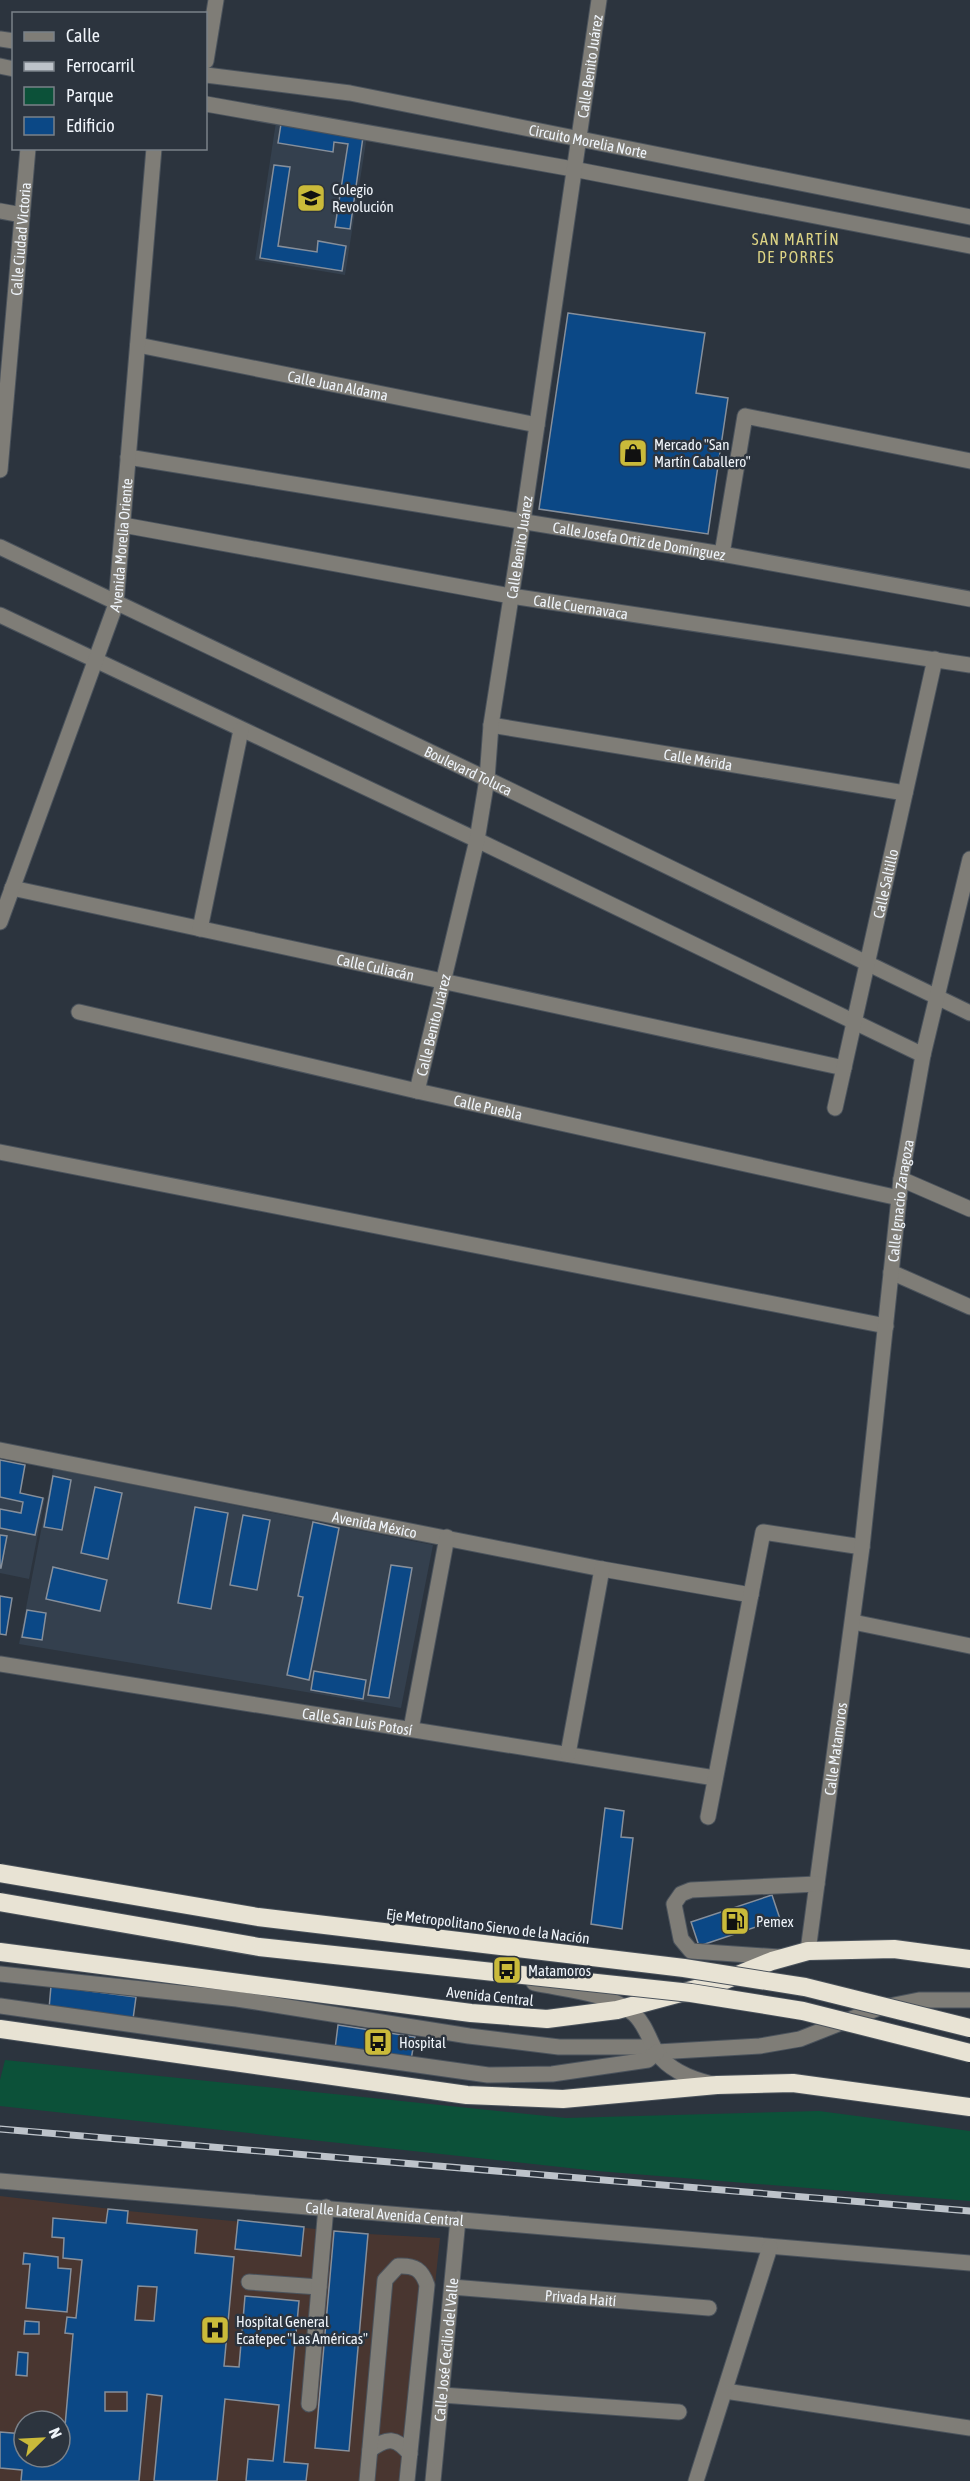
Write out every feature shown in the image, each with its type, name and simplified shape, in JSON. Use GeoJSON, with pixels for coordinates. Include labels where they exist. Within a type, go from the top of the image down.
{"type":"FeatureCollection","features":[{"type":"Feature","properties":{"kind":"highway","name":"Eje Metropolitano Siervo de la Nación"},"geometry":{"type":"LineString","coordinates":[[0,1873],[258,1917],[684,1968],[806,1987],[970,2028]]}},
{"type":"Feature","properties":{"kind":"highway"},"geometry":{"type":"LineString","coordinates":[[0,1903],[259,1947],[702,1995],[803,2011],[970,2053]]}},
{"type":"Feature","properties":{"kind":"highway","name":"Avenida Central"},"geometry":{"type":"LineString","coordinates":[[0,1952],[471,2013],[547,2019],[626,2008],[718,1983],[808,1951],[894,1949],[970,1959]]}},
{"type":"Feature","properties":{"kind":"highway"},"geometry":{"type":"LineString","coordinates":[[0,2029],[468,2095],[563,2099],[717,2085],[793,2083],[970,2107]]}},
{"type":"Feature","properties":{"kind":"street"},"geometry":{"type":"LineString","coordinates":[[207,55],[216,0]]}},
{"type":"Feature","properties":{"kind":"street","name":"Calle Benito Juárez"},"geometry":{"type":"LineString","coordinates":[[417,1091],[477,840],[487,779],[491,725],[599,0]]}},
{"type":"Feature","properties":{"kind":"street","name":"Circuito Morelia Norte"},"geometry":{"type":"LineString","coordinates":[[207,75],[350,93],[970,217]]}},
{"type":"Feature","properties":{"kind":"street","name":"Circuito Morelia Norte"},"geometry":{"type":"LineString","coordinates":[[207,104],[573,169],[970,246]]}},
{"type":"Feature","properties":{"kind":"street","name":"Calle Ciudad Victoria"},"geometry":{"type":"LineString","coordinates":[[0,470],[4,367],[28,150]]}},
{"type":"Feature","properties":{"kind":"street","name":"Avenida Morelia Oriente"},"geometry":{"type":"LineString","coordinates":[[0,922],[117,604],[154,150]]}},
{"type":"Feature","properties":{"kind":"street"},"geometry":{"type":"LineString","coordinates":[[0,211],[22,215]]}},
{"type":"Feature","properties":{"kind":"street","name":"Calle Juan Aldama"},"geometry":{"type":"LineString","coordinates":[[138,345],[537,425]]}},
{"type":"Feature","properties":{"kind":"street"},"geometry":{"type":"LineString","coordinates":[[722,554],[745,416],[970,460]]}},
{"type":"Feature","properties":{"kind":"street","name":"Calle Josefa Ortiz de Domínguez"},"geometry":{"type":"LineString","coordinates":[[128,457],[722,554],[970,599]]}},
{"type":"Feature","properties":{"kind":"street","name":"Calle Cuernavaca"},"geometry":{"type":"LineString","coordinates":[[123,525],[511,596],[970,665]]}},
{"type":"Feature","properties":{"kind":"street","name":"Boulevard Toluca"},"geometry":{"type":"LineString","coordinates":[[0,548],[487,779],[970,1013]]}},
{"type":"Feature","properties":{"kind":"street"},"geometry":{"type":"LineString","coordinates":[[0,615],[477,840],[923,1056]]}},
{"type":"Feature","properties":{"kind":"street","name":"Calle Saltillo"},"geometry":{"type":"LineString","coordinates":[[835,1108],[935,659]]}},
{"type":"Feature","properties":{"kind":"street","name":"Calle Mérida"},"geometry":{"type":"LineString","coordinates":[[491,725],[905,793]]}},
{"type":"Feature","properties":{"kind":"street"},"geometry":{"type":"LineString","coordinates":[[200,929],[241,730]]}},
{"type":"Feature","properties":{"kind":"street","name":"Calle Ignacio Zaragoza"},"geometry":{"type":"LineString","coordinates":[[862,1547],[901,1179],[923,1056],[970,859]]}},
{"type":"Feature","properties":{"kind":"street","name":"Calle Culiacán"},"geometry":{"type":"LineString","coordinates":[[12,888],[844,1068]]}},
{"type":"Feature","properties":{"kind":"street","name":"Calle Puebla"},"geometry":{"type":"LineString","coordinates":[[79,1012],[417,1091],[899,1198]]}},
{"type":"Feature","properties":{"kind":"street"},"geometry":{"type":"LineString","coordinates":[[0,1152],[886,1326]]}},
{"type":"Feature","properties":{"kind":"street"},"geometry":{"type":"LineString","coordinates":[[901,1179],[970,1209]]}},
{"type":"Feature","properties":{"kind":"street"},"geometry":{"type":"LineString","coordinates":[[891,1272],[970,1307]]}},
{"type":"Feature","properties":{"kind":"street","name":"Avenida México"},"geometry":{"type":"LineString","coordinates":[[0,1450],[602,1569],[751,1595]]}},
{"type":"Feature","properties":{"kind":"street"},"geometry":{"type":"LineString","coordinates":[[708,1817],[763,1532],[862,1547]]}},
{"type":"Feature","properties":{"kind":"street"},"geometry":{"type":"LineString","coordinates":[[411,1729],[447,1537]]}},
{"type":"Feature","properties":{"kind":"street","name":"Calle Matamoros"},"geometry":{"type":"LineString","coordinates":[[808,1951],[862,1547]]}},
{"type":"Feature","properties":{"kind":"street"},"geometry":{"type":"LineString","coordinates":[[568,1754],[602,1569]]}},
{"type":"Feature","properties":{"kind":"street"},"geometry":{"type":"LineString","coordinates":[[853,1622],[970,1646]]}},
{"type":"Feature","properties":{"kind":"street","name":"Calle San Luis Potosí"},"geometry":{"type":"LineString","coordinates":[[0,1664],[715,1778]]}},
{"type":"Feature","properties":{"kind":"street"},"geometry":{"type":"LineString","coordinates":[[785,1958],[691,1951],[681,1939],[674,1904],[681,1894],[691,1890],[817,1884]]}},
{"type":"Feature","properties":{"kind":"street"},"geometry":{"type":"LineString","coordinates":[[0,1903],[504,1977],[604,1998],[636,2015],[647,2030],[657,2052],[671,2068],[697,2081],[717,2085]]}},
{"type":"Feature","properties":{"kind":"street"},"geometry":{"type":"LineString","coordinates":[[0,1974],[237,1999],[469,2036],[559,2047],[645,2048],[657,2052],[770,2044],[800,2039],[879,2008],[919,2000],[970,2000]]}},
{"type":"Feature","properties":{"kind":"street"},"geometry":{"type":"LineString","coordinates":[[0,2006],[488,2075],[552,2074],[648,2060],[657,2052]]}},
{"type":"Feature","properties":{"kind":"street","name":"Calle Lateral Avenida Central"},"geometry":{"type":"LineString","coordinates":[[0,2181],[970,2263]]}},
{"type":"Feature","properties":{"kind":"street"},"geometry":{"type":"LineString","coordinates":[[309,2404],[326,2207]]}},
{"type":"Feature","properties":{"kind":"street","name":"Calle José Cecilio del Valle"},"geometry":{"type":"LineString","coordinates":[[433,2481],[458,2219]]}},
{"type":"Feature","properties":{"kind":"street"},"geometry":{"type":"LineString","coordinates":[[696,2481],[770,2247]]}},
{"type":"Feature","properties":{"kind":"street"},"geometry":{"type":"LineString","coordinates":[[367,2481],[385,2280],[399,2266],[409,2265],[417,2268],[424,2275],[427,2285],[407,2481]]}},
{"type":"Feature","properties":{"kind":"street"},"geometry":{"type":"LineString","coordinates":[[249,2282],[319,2287]]}},
{"type":"Feature","properties":{"kind":"street","name":"Privada Haití"},"geometry":{"type":"LineString","coordinates":[[452,2287],[710,2308]]}},
{"type":"Feature","properties":{"kind":"street"},"geometry":{"type":"LineString","coordinates":[[725,2391],[970,2428]]}},
{"type":"Feature","properties":{"kind":"street"},"geometry":{"type":"LineString","coordinates":[[442,2395],[678,2412]]}},
{"type":"Feature","properties":{"kind":"street"},"geometry":{"type":"LineString","coordinates":[[370,2450],[380,2443],[391,2440],[400,2442],[410,2454]]}},
{"type":"Feature","properties":{"kind":"shaded area","name":"Colegio Revolución"},"geometry":{"type":"Polygon","coordinates":[[[276,122],[367,136],[345,275],[255,260],[276,122]]]}},
{"type":"Feature","properties":{"kind":"shaded area"},"geometry":{"type":"Polygon","coordinates":[[[0,1460],[25,1465],[20,1493],[45,1498],[29,1579],[0,1573],[0,1460]]]}},
{"type":"Feature","properties":{"kind":"shaded area"},"geometry":{"type":"Polygon","coordinates":[[[53,1469],[433,1545],[401,1708],[19,1644],[53,1469]]]}},
{"type":"Feature","properties":{"kind":"shaded area","name":"Hospital General Ecatepec \"Las Américas\""},"geometry":{"type":"Polygon","coordinates":[[[0,2196],[368,2234],[440,2238],[414,2481],[0,2481],[0,2196]]]}},
{"type":"Feature","properties":{"kind":"green space"},"geometry":{"type":"Polygon","coordinates":[[[5,2060],[566,2118],[819,2111],[970,2131],[970,2201],[597,2171],[0,2106],[0,2080],[5,2060]]]}},
{"type":"Feature","properties":{"kind":"building"},"geometry":{"type":"Polygon","coordinates":[[[281,124],[363,137],[350,229],[335,227],[348,144],[334,142],[333,152],[278,143],[281,124]]]}},
{"type":"Feature","properties":{"kind":"building"},"geometry":{"type":"Polygon","coordinates":[[[274,165],[290,167],[278,246],[317,252],[318,241],[346,246],[342,271],[260,258],[274,165]]]}},
{"type":"Feature","properties":{"kind":"building","name":"Mercado \"San Martín Caballero\""},"geometry":{"type":"Polygon","coordinates":[[[568,313],[705,333],[696,393],[728,398],[708,534],[539,509],[568,313]]]}},
{"type":"Feature","properties":{"kind":"building"},"geometry":{"type":"Polygon","coordinates":[[[0,1460],[25,1465],[20,1493],[43,1498],[35,1535],[0,1528],[0,1509],[21,1513],[23,1502],[0,1497],[0,1460]]]}},
{"type":"Feature","properties":{"kind":"building"},"geometry":{"type":"Polygon","coordinates":[[[53,1476],[71,1480],[62,1530],[44,1527],[53,1476]]]}},
{"type":"Feature","properties":{"kind":"building"},"geometry":{"type":"Polygon","coordinates":[[[95,1487],[122,1493],[108,1559],[81,1553],[95,1487]]]}},
{"type":"Feature","properties":{"kind":"building"},"geometry":{"type":"Polygon","coordinates":[[[195,1507],[228,1513],[211,1609],[178,1603],[195,1507]]]}},
{"type":"Feature","properties":{"kind":"building"},"geometry":{"type":"Polygon","coordinates":[[[243,1515],[270,1520],[257,1590],[230,1585],[243,1515]]]}},
{"type":"Feature","properties":{"kind":"building"},"geometry":{"type":"Polygon","coordinates":[[[313,1522],[339,1528],[309,1680],[287,1675],[303,1597],[298,1596],[313,1522]]]}},
{"type":"Feature","properties":{"kind":"building"},"geometry":{"type":"Polygon","coordinates":[[[0,1535],[7,1536],[1,1568],[0,1568],[0,1535]]]}},
{"type":"Feature","properties":{"kind":"building"},"geometry":{"type":"Polygon","coordinates":[[[391,1565],[412,1568],[389,1698],[368,1695],[391,1565]]]}},
{"type":"Feature","properties":{"kind":"building"},"geometry":{"type":"Polygon","coordinates":[[[53,1567],[107,1580],[100,1611],[46,1599],[53,1567]]]}},
{"type":"Feature","properties":{"kind":"building"},"geometry":{"type":"Polygon","coordinates":[[[0,1596],[12,1598],[6,1635],[0,1634],[0,1596]]]}},
{"type":"Feature","properties":{"kind":"building"},"geometry":{"type":"Polygon","coordinates":[[[27,1610],[46,1613],[42,1640],[22,1637],[27,1610]]]}},
{"type":"Feature","properties":{"kind":"building"},"geometry":{"type":"Polygon","coordinates":[[[314,1671],[366,1680],[363,1699],[311,1690],[314,1671]]]}},
{"type":"Feature","properties":{"kind":"building"},"geometry":{"type":"Polygon","coordinates":[[[605,1808],[624,1811],[621,1837],[633,1838],[622,1929],[591,1924],[605,1808]]]}},
{"type":"Feature","properties":{"kind":"building","name":"Pemex"},"geometry":{"type":"Polygon","coordinates":[[[772,1895],[780,1919],[699,1946],[691,1922],[772,1895]]]}},
{"type":"Feature","properties":{"kind":"building"},"geometry":{"type":"Polygon","coordinates":[[[51,1986],[136,1997],[133,2019],[49,2009],[51,1986]]]}},
{"type":"Feature","properties":{"kind":"building"},"geometry":{"type":"Polygon","coordinates":[[[338,2025],[415,2037],[411,2060],[335,2049],[338,2025]]]}},
{"type":"Feature","properties":{"kind":"building"},"geometry":{"type":"Polygon","coordinates":[[[108,2209],[128,2211],[127,2223],[197,2230],[195,2253],[234,2257],[224,2366],[239,2367],[245,2296],[299,2301],[284,2462],[308,2464],[306,2481],[246,2481],[248,2459],[273,2461],[279,2405],[225,2399],[217,2481],[154,2481],[162,2396],[147,2394],[139,2481],[21,2481],[22,2470],[0,2468],[0,2432],[12,2433],[12,2469],[72,2469],[72,2409],[67,2409],[73,2334],[65,2333],[67,2317],[76,2318],[82,2260],[63,2258],[64,2238],[52,2237],[53,2218],[106,2223],[108,2209]],[[138,2286],[135,2320],[154,2321],[157,2287],[138,2286]],[[105,2392],[105,2411],[127,2411],[127,2392],[105,2392]]]}},
{"type":"Feature","properties":{"kind":"building"},"geometry":{"type":"Polygon","coordinates":[[[238,2220],[304,2227],[301,2256],[235,2249],[238,2220]]]}},
{"type":"Feature","properties":{"kind":"building"},"geometry":{"type":"Polygon","coordinates":[[[334,2231],[368,2234],[349,2451],[315,2448],[334,2231]]]}},
{"type":"Feature","properties":{"kind":"building"},"geometry":{"type":"Polygon","coordinates":[[[24,2253],[58,2257],[58,2268],[71,2269],[67,2312],[26,2308],[30,2264],[23,2264],[24,2253]]]}},
{"type":"Feature","properties":{"kind":"building"},"geometry":{"type":"Polygon","coordinates":[[[25,2321],[39,2322],[39,2334],[24,2334],[25,2321]]]}},
{"type":"Feature","properties":{"kind":"building"},"geometry":{"type":"Polygon","coordinates":[[[18,2352],[28,2353],[27,2376],[16,2375],[18,2352]]]}},
{"type":"Feature","properties":{"kind":"railway"},"geometry":{"type":"LineString","coordinates":[[0,2129],[970,2211]]}},
{"type":"Feature","properties":{"kind":"place","name":"Colegio Revolución"},"geometry":{"type":"Point","coordinates":[311,198]}},
{"type":"Feature","properties":{"kind":"place","name":"Mercado \"San Martín Caballero\""},"geometry":{"type":"Point","coordinates":[633,453]}},
{"type":"Feature","properties":{"kind":"place","name":"Pemex"},"geometry":{"type":"Point","coordinates":[735,1921]}},
{"type":"Feature","properties":{"kind":"place","name":"Matamoros"},"geometry":{"type":"Point","coordinates":[507,1970]}},
{"type":"Feature","properties":{"kind":"place","name":"Hospital"},"geometry":{"type":"Point","coordinates":[378,2042]}},
{"type":"Feature","properties":{"kind":"place","name":"Hospital General Ecatepec \"Las Américas\""},"geometry":{"type":"Point","coordinates":[215,2330]}},
{"type":"Feature","properties":{"kind":"district","name":"SAN MARTÍN DE PORRES"},"geometry":{"type":"Point","coordinates":[796,248]}}]}
